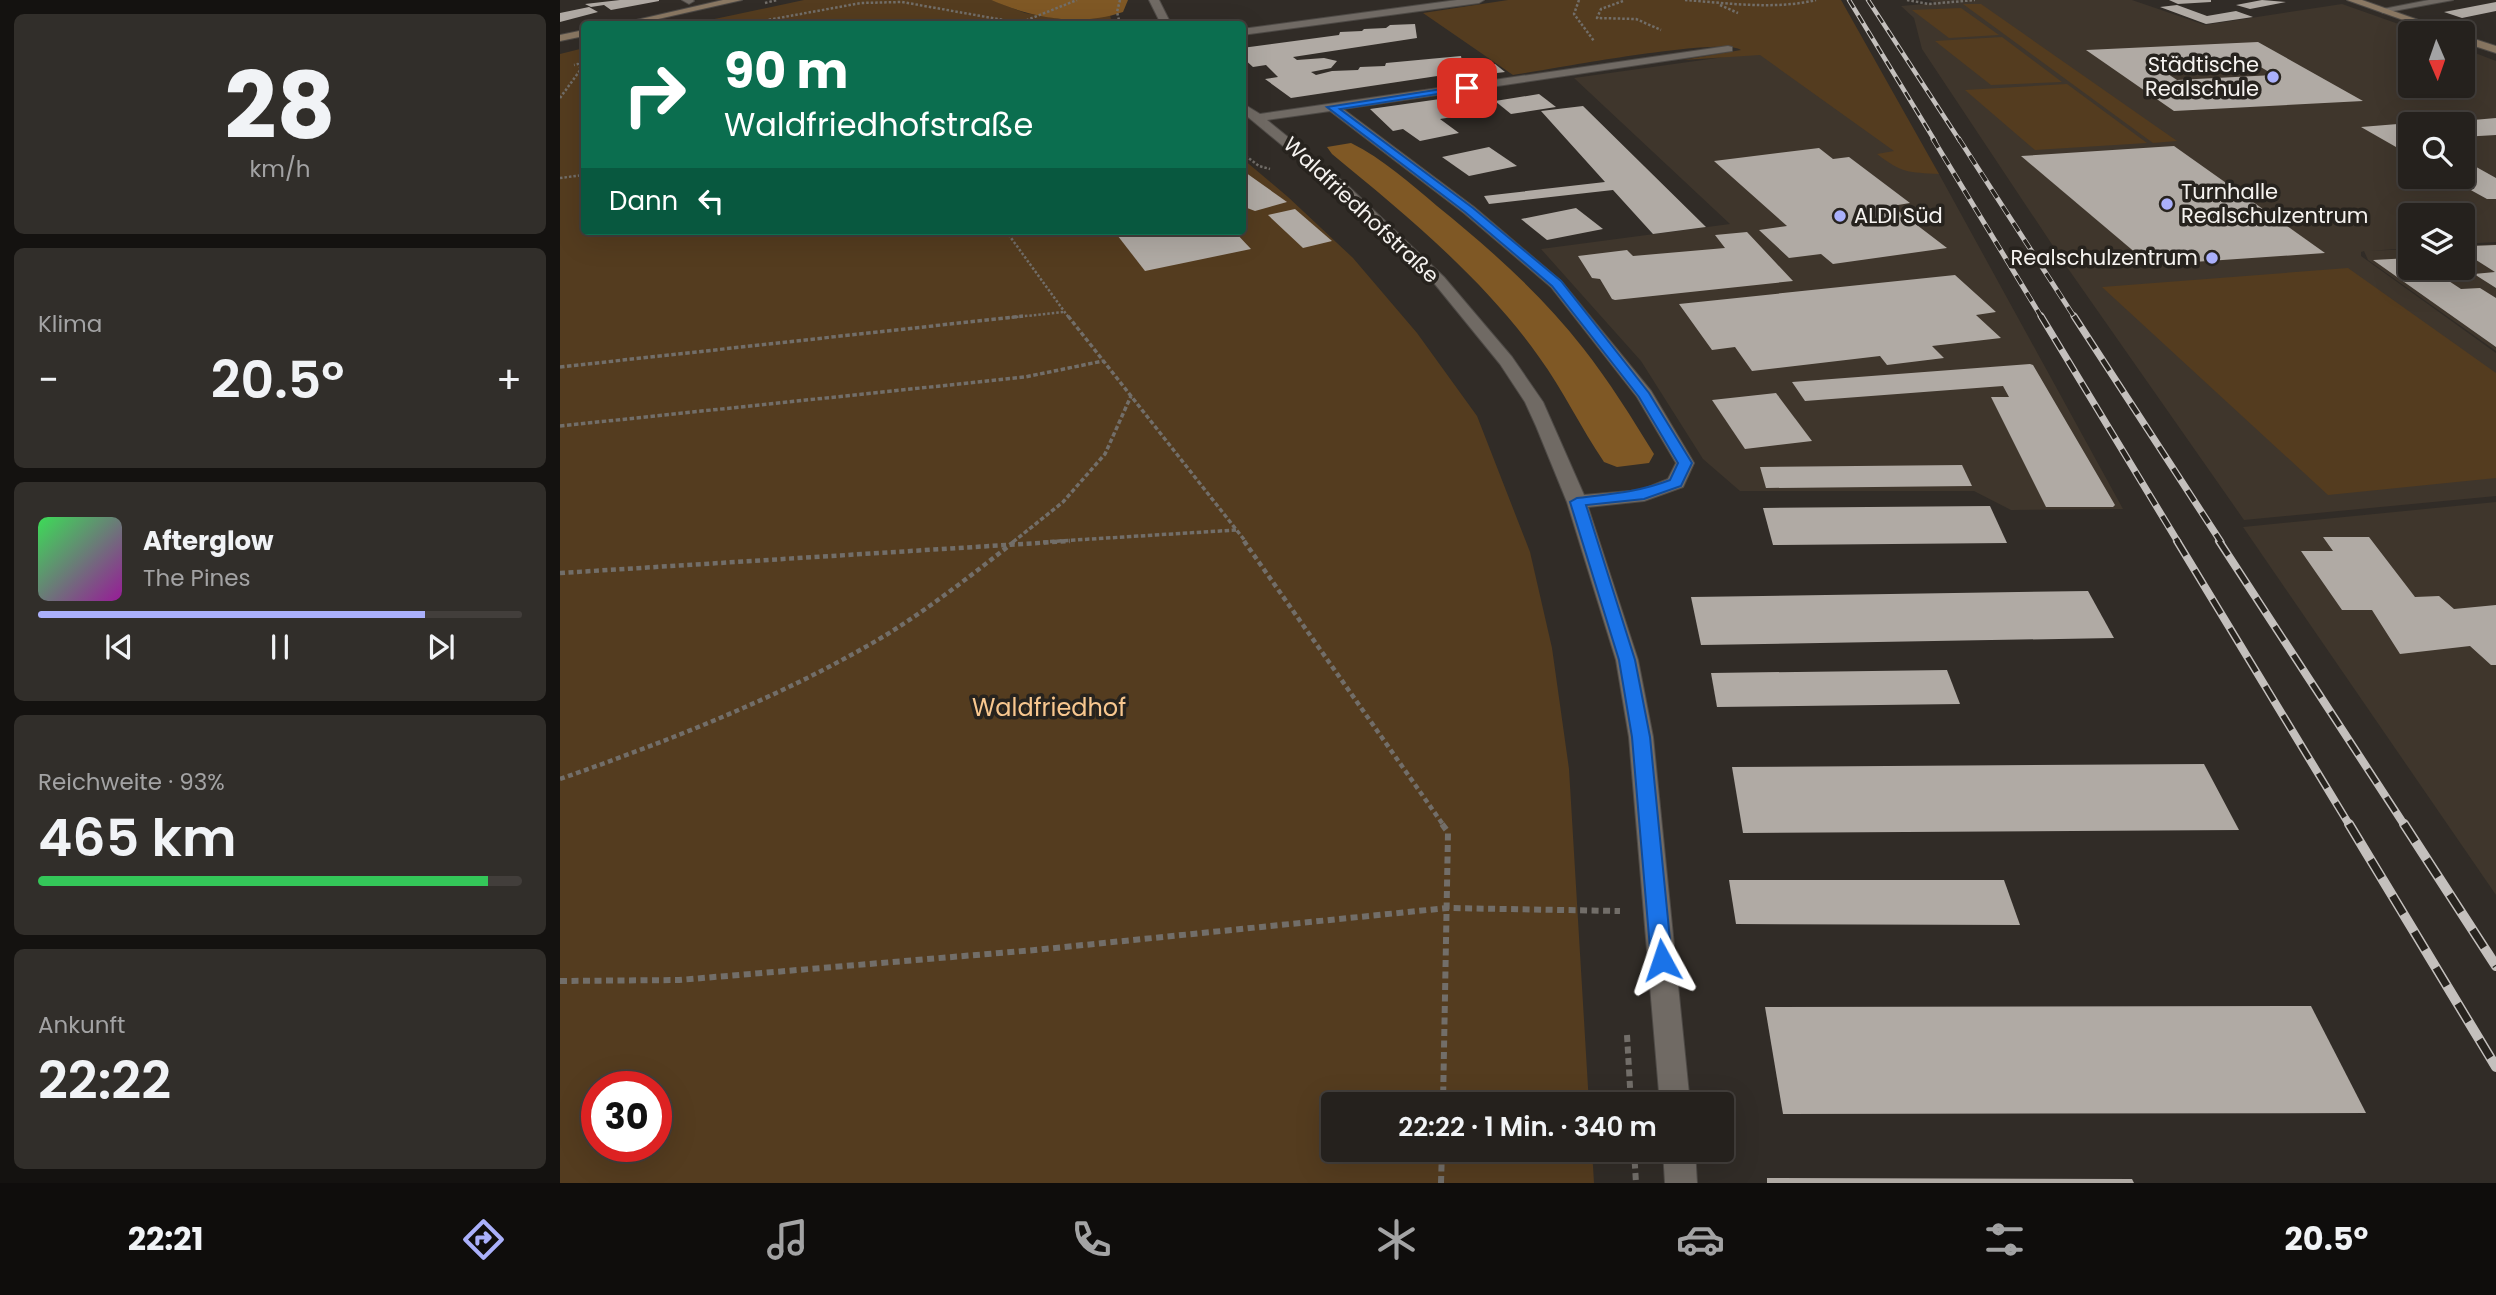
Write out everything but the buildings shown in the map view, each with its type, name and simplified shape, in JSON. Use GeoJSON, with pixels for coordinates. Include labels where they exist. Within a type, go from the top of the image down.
{"type":"FeatureCollection","features":[{"type":"Feature","properties":{"kind":"street"},"geometry":{"type":"LineString","coordinates":[[638,21],[737,0]]}},
{"type":"Feature","properties":{"kind":"street"},"geometry":{"type":"LineString","coordinates":[[1154,0],[1164,21]]}},
{"type":"Feature","properties":{"kind":"street"},"geometry":{"type":"LineString","coordinates":[[1246,31],[1479,0]]}},
{"type":"Feature","properties":{"kind":"street"},"geometry":{"type":"LineString","coordinates":[[2352,0],[2415,21]]}},
{"type":"Feature","properties":{"kind":"street"},"geometry":{"type":"LineString","coordinates":[[2383,10],[2448,0]]}},
{"type":"Feature","properties":{"kind":"street"},"geometry":{"type":"LineString","coordinates":[[560,38],[581,34]]}},
{"type":"Feature","properties":{"kind":"street"},"geometry":{"type":"LineString","coordinates":[[2475,43],[2496,50]]}},
{"type":"Feature","properties":{"kind":"street"},"geometry":{"type":"LineString","coordinates":[[1251,112],[1332,107],[1728,49]]}},
{"type":"Feature","properties":{"kind":"street"},"geometry":{"type":"LineString","coordinates":[[1332,107],[1469,210],[1556,284],[1644,395],[1685,463],[1676,483],[1644,495],[1577,502]]}},
{"type":"Feature","properties":{"kind":"street","name":"Waldfriedhofstraße"},"geometry":{"type":"LineString","coordinates":[[1251,112],[1378,220],[1439,280],[1485,332],[1534,402],[1577,502],[1627,660],[1641,737],[1674,1092]]}},
{"type":"Feature","properties":{"kind":"street"},"geometry":{"type":"LineString","coordinates":[[1680,1162],[1681,1183]]}},
{"type":"Feature","properties":{"kind":"path"},"geometry":{"type":"LineString","coordinates":[[1025,21],[1077,0]]}},
{"type":"Feature","properties":{"kind":"path"},"geometry":{"type":"LineString","coordinates":[[1119,21],[1117,12],[1120,0]]}},
{"type":"Feature","properties":{"kind":"path"},"geometry":{"type":"LineString","coordinates":[[1579,0],[1575,4],[1574,13],[1594,41]]}},
{"type":"Feature","properties":{"kind":"path"},"geometry":{"type":"LineString","coordinates":[[1624,0],[1601,9],[1597,18],[1636,19],[1647,26],[1668,32]]}},
{"type":"Feature","properties":{"kind":"path"},"geometry":{"type":"LineString","coordinates":[[1685,0],[1716,3],[1804,3],[1816,0]]}},
{"type":"Feature","properties":{"kind":"path"},"geometry":{"type":"LineString","coordinates":[[1907,0],[1929,4],[1975,0]]}},
{"type":"Feature","properties":{"kind":"path"},"geometry":{"type":"LineString","coordinates":[[762,21],[861,3],[902,2],[1009,21]]}},
{"type":"Feature","properties":{"kind":"path"},"geometry":{"type":"LineString","coordinates":[[1716,3],[1738,13]]}},
{"type":"Feature","properties":{"kind":"path"},"geometry":{"type":"LineString","coordinates":[[560,99],[581,69],[578,64],[569,66]]}},
{"type":"Feature","properties":{"kind":"path"},"geometry":{"type":"LineString","coordinates":[[1246,156],[1259,166],[1277,169]]}},
{"type":"Feature","properties":{"kind":"path"},"geometry":{"type":"LineString","coordinates":[[560,178],[581,175]]}},
{"type":"Feature","properties":{"kind":"path"},"geometry":{"type":"LineString","coordinates":[[1009,235],[1064,312],[1237,530],[1448,832],[1443,1092]]}},
{"type":"Feature","properties":{"kind":"path"},"geometry":{"type":"LineString","coordinates":[[560,367],[1064,312]]}},
{"type":"Feature","properties":{"kind":"path"},"geometry":{"type":"LineString","coordinates":[[560,426],[1025,377],[1103,361]]}},
{"type":"Feature","properties":{"kind":"path"},"geometry":{"type":"LineString","coordinates":[[560,779],[654,746],[789,686],[885,635],[954,589],[1015,543],[1063,502],[1105,454],[1131,396]]}},
{"type":"Feature","properties":{"kind":"path"},"geometry":{"type":"LineString","coordinates":[[560,573],[1237,530]]}},
{"type":"Feature","properties":{"kind":"path"},"geometry":{"type":"LineString","coordinates":[[1620,897],[1621,924]]}},
{"type":"Feature","properties":{"kind":"path"},"geometry":{"type":"LineString","coordinates":[[560,981],[680,980],[1035,950],[1447,908],[1621,911]]}},
{"type":"Feature","properties":{"kind":"path"},"geometry":{"type":"LineString","coordinates":[[1626,1026],[1630,1092]]}},
{"type":"Feature","properties":{"kind":"path"},"geometry":{"type":"LineString","coordinates":[[1441,1183],[1442,1162]]}},
{"type":"Feature","properties":{"kind":"path"},"geometry":{"type":"LineString","coordinates":[[1635,1162],[1636,1183]]}},
{"type":"Feature","properties":{"kind":"shaded area"},"geometry":{"type":"Polygon","coordinates":[[[991,0],[1128,0],[1123,12],[1106,17],[1073,20],[1023,12],[991,0]]]}},
{"type":"Feature","properties":{"kind":"shaded area","name":"Realschulzentrum"},"geometry":{"type":"Polygon","coordinates":[[[1929,0],[2132,0],[2205,25],[2342,4],[2398,24],[2398,98],[2475,98],[2475,53],[2496,61],[2496,242],[2475,243],[2475,203],[2398,203],[2398,249],[2369,251],[2398,250],[2398,280],[2475,280],[2475,245],[2496,244],[2496,351],[2368,260],[2364,251],[2361,256],[2496,353],[2496,496],[2244,520],[2069,270],[1922,49],[1914,18],[1901,6],[1936,3],[1929,0]]]}},
{"type":"Feature","properties":{"kind":"shaded area"},"geometry":{"type":"Polygon","coordinates":[[[1767,51],[1848,97],[1939,174],[2123,509],[2011,510],[1974,491],[1740,491],[1703,459],[1641,361],[1541,249],[1730,224],[1574,78],[1767,51]]]}},
{"type":"Feature","properties":{"kind":"shaded area"},"geometry":{"type":"Polygon","coordinates":[[[1351,143],[1385,164],[1417,189],[1495,255],[1550,309],[1593,361],[1629,413],[1654,454],[1649,463],[1617,467],[1604,462],[1548,370],[1494,301],[1442,249],[1327,147],[1351,143]]]}},
{"type":"Feature","properties":{"kind":"shaded area"},"geometry":{"type":"Polygon","coordinates":[[[2496,502],[2496,895],[2243,527],[2496,502]]]}},
{"type":"Feature","properties":{"kind":"green space"},"geometry":{"type":"Polygon","coordinates":[[[804,0],[991,0],[1025,13],[1073,21],[705,21],[804,0]]]}},
{"type":"Feature","properties":{"kind":"green space"},"geometry":{"type":"Polygon","coordinates":[[[1508,0],[1841,0],[1939,174],[1906,171],[1886,161],[1877,154],[1894,151],[1760,55],[1683,60],[1741,50],[1702,47],[1633,55],[1513,75],[1423,13],[1508,0]]]}},
{"type":"Feature","properties":{"kind":"green space"},"geometry":{"type":"Polygon","coordinates":[[[1963,4],[1981,4],[2177,141],[2153,143],[1963,4]]]}},
{"type":"Feature","properties":{"kind":"green space"},"geometry":{"type":"Polygon","coordinates":[[[1961,8],[1999,35],[1949,38],[1912,10],[1961,8]]]}},
{"type":"Feature","properties":{"kind":"green space"},"geometry":{"type":"Polygon","coordinates":[[[1110,15],[1111,21],[1073,21],[1110,15]]]}},
{"type":"Feature","properties":{"kind":"green space"},"geometry":{"type":"Polygon","coordinates":[[[2002,37],[2062,82],[1991,85],[1935,41],[2002,37]]]}},
{"type":"Feature","properties":{"kind":"green space","name":"Waldfriedhof"},"geometry":{"type":"Polygon","coordinates":[[[581,49],[581,235],[1246,235],[1246,162],[1353,258],[1417,333],[1477,416],[1530,552],[1552,648],[1569,769],[1588,1092],[1321,1092],[1321,1162],[1593,1162],[1594,1183],[560,1183],[560,54],[581,49]]]}},
{"type":"Feature","properties":{"kind":"green space"},"geometry":{"type":"Polygon","coordinates":[[[2067,84],[2147,143],[2035,150],[1965,90],[2067,84]]]}},
{"type":"Feature","properties":{"kind":"green space"},"geometry":{"type":"Polygon","coordinates":[[[2348,268],[2496,373],[2496,478],[2328,495],[2102,287],[2348,268]]]}},
{"type":"Feature","properties":{"kind":"railway"},"geometry":{"type":"LineString","coordinates":[[1849,0],[1935,141]]}},
{"type":"Feature","properties":{"kind":"railway"},"geometry":{"type":"LineString","coordinates":[[1868,0],[1960,141]]}},
{"type":"Feature","properties":{"kind":"railway"},"geometry":{"type":"LineString","coordinates":[[1933,139],[2042,318]]}},
{"type":"Feature","properties":{"kind":"railway"},"geometry":{"type":"LineString","coordinates":[[1959,139],[2075,318]]}},
{"type":"Feature","properties":{"kind":"railway"},"geometry":{"type":"LineString","coordinates":[[2041,316],[2178,542]]}},
{"type":"Feature","properties":{"kind":"railway"},"geometry":{"type":"LineString","coordinates":[[2074,316],[2221,542]]}},
{"type":"Feature","properties":{"kind":"railway"},"geometry":{"type":"LineString","coordinates":[[2177,541],[2350,826]]}},
{"type":"Feature","properties":{"kind":"railway"},"geometry":{"type":"LineString","coordinates":[[2219,541],[2405,826]]}},
{"type":"Feature","properties":{"kind":"railway"},"geometry":{"type":"LineString","coordinates":[[2349,824],[2496,1067]]}},
{"type":"Feature","properties":{"kind":"railway"},"geometry":{"type":"LineString","coordinates":[[2404,824],[2496,966]]}},
{"type":"Feature","properties":{"kind":"place","name":"Städtische Realschule"},"geometry":{"type":"Point","coordinates":[2273,77]}},
{"type":"Feature","properties":{"kind":"place","name":"Turnhalle Realschulzentrum"},"geometry":{"type":"Point","coordinates":[2167,204]}},
{"type":"Feature","properties":{"kind":"place","name":"ALDI Süd"},"geometry":{"type":"Point","coordinates":[1840,216]}},
{"type":"Feature","properties":{"kind":"place","name":"Realschulzentrum"},"geometry":{"type":"Point","coordinates":[2212,258]}},
{"type":"Feature","properties":{"kind":"route"},"geometry":{"type":"LineString","coordinates":[[1467,88],[1332,107],[1469,210],[1556,284],[1644,395],[1685,463],[1676,483],[1644,495],[1577,502],[1614,611],[1627,660],[1641,737],[1662,960]]}}]}
